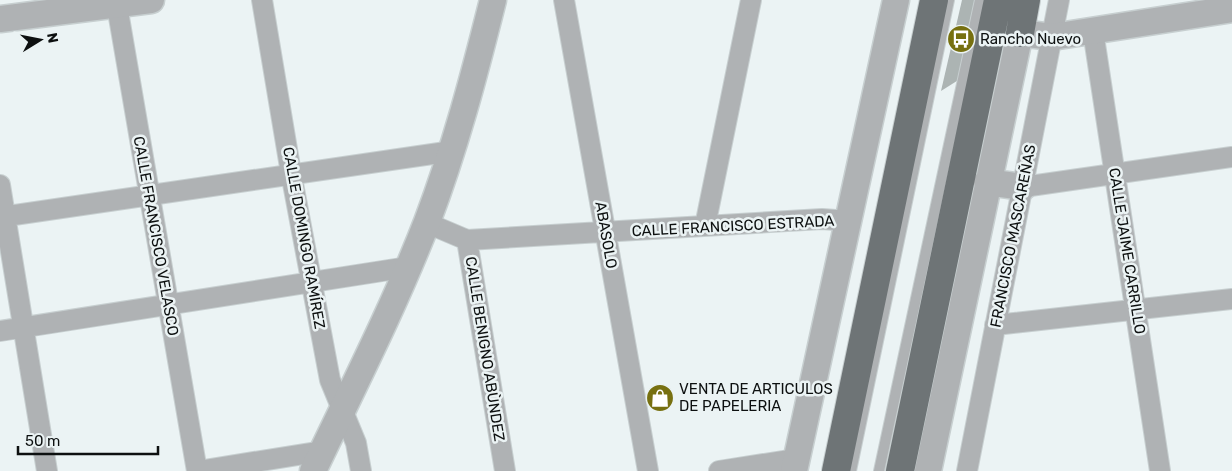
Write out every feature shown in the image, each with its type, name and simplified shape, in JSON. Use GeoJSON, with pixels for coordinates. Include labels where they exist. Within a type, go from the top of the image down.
{"type":"FeatureCollection","features":[{"type":"Feature","properties":{"kind":"highway"},"geometry":{"type":"LineString","coordinates":[[836,471],[934,0]]}},
{"type":"Feature","properties":{"kind":"highway"},"geometry":{"type":"LineString","coordinates":[[900,471],[998,0]]}},
{"type":"Feature","properties":{"kind":"highway"},"geometry":{"type":"LineString","coordinates":[[1020,33],[1026,0]]}},
{"type":"Feature","properties":{"kind":"street"},"geometry":{"type":"LineString","coordinates":[[0,18],[116,2],[151,0]]}},
{"type":"Feature","properties":{"kind":"street","name":"CALLE DOMINGO RAMÍREZ"},"geometry":{"type":"LineString","coordinates":[[262,0],[291,173],[330,380],[356,443],[361,471]]}},
{"type":"Feature","properties":{"kind":"street"},"geometry":{"type":"LineString","coordinates":[[198,471],[318,461],[427,223],[464,116],[493,0]]}},
{"type":"Feature","properties":{"kind":"street","name":"ABASOLO"},"geometry":{"type":"LineString","coordinates":[[564,0],[648,471]]}},
{"type":"Feature","properties":{"kind":"street"},"geometry":{"type":"LineString","coordinates":[[705,226],[751,0]]}},
{"type":"Feature","properties":{"kind":"street","name":"FRANCISCO MASCAREÑAS"},"geometry":{"type":"LineString","coordinates":[[967,471],[1060,0]]}},
{"type":"Feature","properties":{"kind":"street"},"geometry":{"type":"LineString","coordinates":[[928,471],[987,182],[1020,33],[1052,37],[1232,10],[1230,0]]}},
{"type":"Feature","properties":{"kind":"street","name":"CALLE FRANCISCO VELASCO"},"geometry":{"type":"LineString","coordinates":[[116,2],[198,471]]}},
{"type":"Feature","properties":{"kind":"street"},"geometry":{"type":"LineString","coordinates":[[719,471],[795,465],[849,221],[891,6]]}},
{"type":"Feature","properties":{"kind":"street","name":"CALLE JAIME CARRILLO"},"geometry":{"type":"LineString","coordinates":[[1093,31],[1160,471]]}},
{"type":"Feature","properties":{"kind":"street"},"geometry":{"type":"LineString","coordinates":[[3,216],[453,151]]}},
{"type":"Feature","properties":{"kind":"street"},"geometry":{"type":"LineString","coordinates":[[987,182],[1023,187],[1232,157]]}},
{"type":"Feature","properties":{"kind":"street"},"geometry":{"type":"LineString","coordinates":[[0,185],[3,216],[47,471]]}},
{"type":"Feature","properties":{"kind":"street","name":"CALLE FRANCISCO ESTRADA"},"geometry":{"type":"LineString","coordinates":[[467,240],[822,219],[849,221]]}},
{"type":"Feature","properties":{"kind":"street","name":"CALLE BENIGNO ABÙNDEZ"},"geometry":{"type":"LineString","coordinates":[[427,223],[467,240],[505,471]]}},
{"type":"Feature","properties":{"kind":"street"},"geometry":{"type":"LineString","coordinates":[[0,331],[408,267]]}},
{"type":"Feature","properties":{"kind":"street"},"geometry":{"type":"LineString","coordinates":[[995,325],[1232,299]]}},
{"type":"Feature","properties":{"kind":"lane"},"geometry":{"type":"LineString","coordinates":[[851,471],[949,0]]}},
{"type":"Feature","properties":{"kind":"lane"},"geometry":{"type":"LineString","coordinates":[[878,471],[980,0]]}},
{"type":"Feature","properties":{"kind":"building","name":"Rancho Nuevo"},"geometry":{"type":"Polygon","coordinates":[[[962,0],[977,0],[960,79],[941,91],[962,0]]]}},
{"type":"Feature","properties":{"kind":"place","name":"Rancho Nuevo"},"geometry":{"type":"Point","coordinates":[961,39]}},
{"type":"Feature","properties":{"kind":"place","name":"VENTA DE ARTICULOS DE PAPELERIA"},"geometry":{"type":"Point","coordinates":[660,398]}}]}
